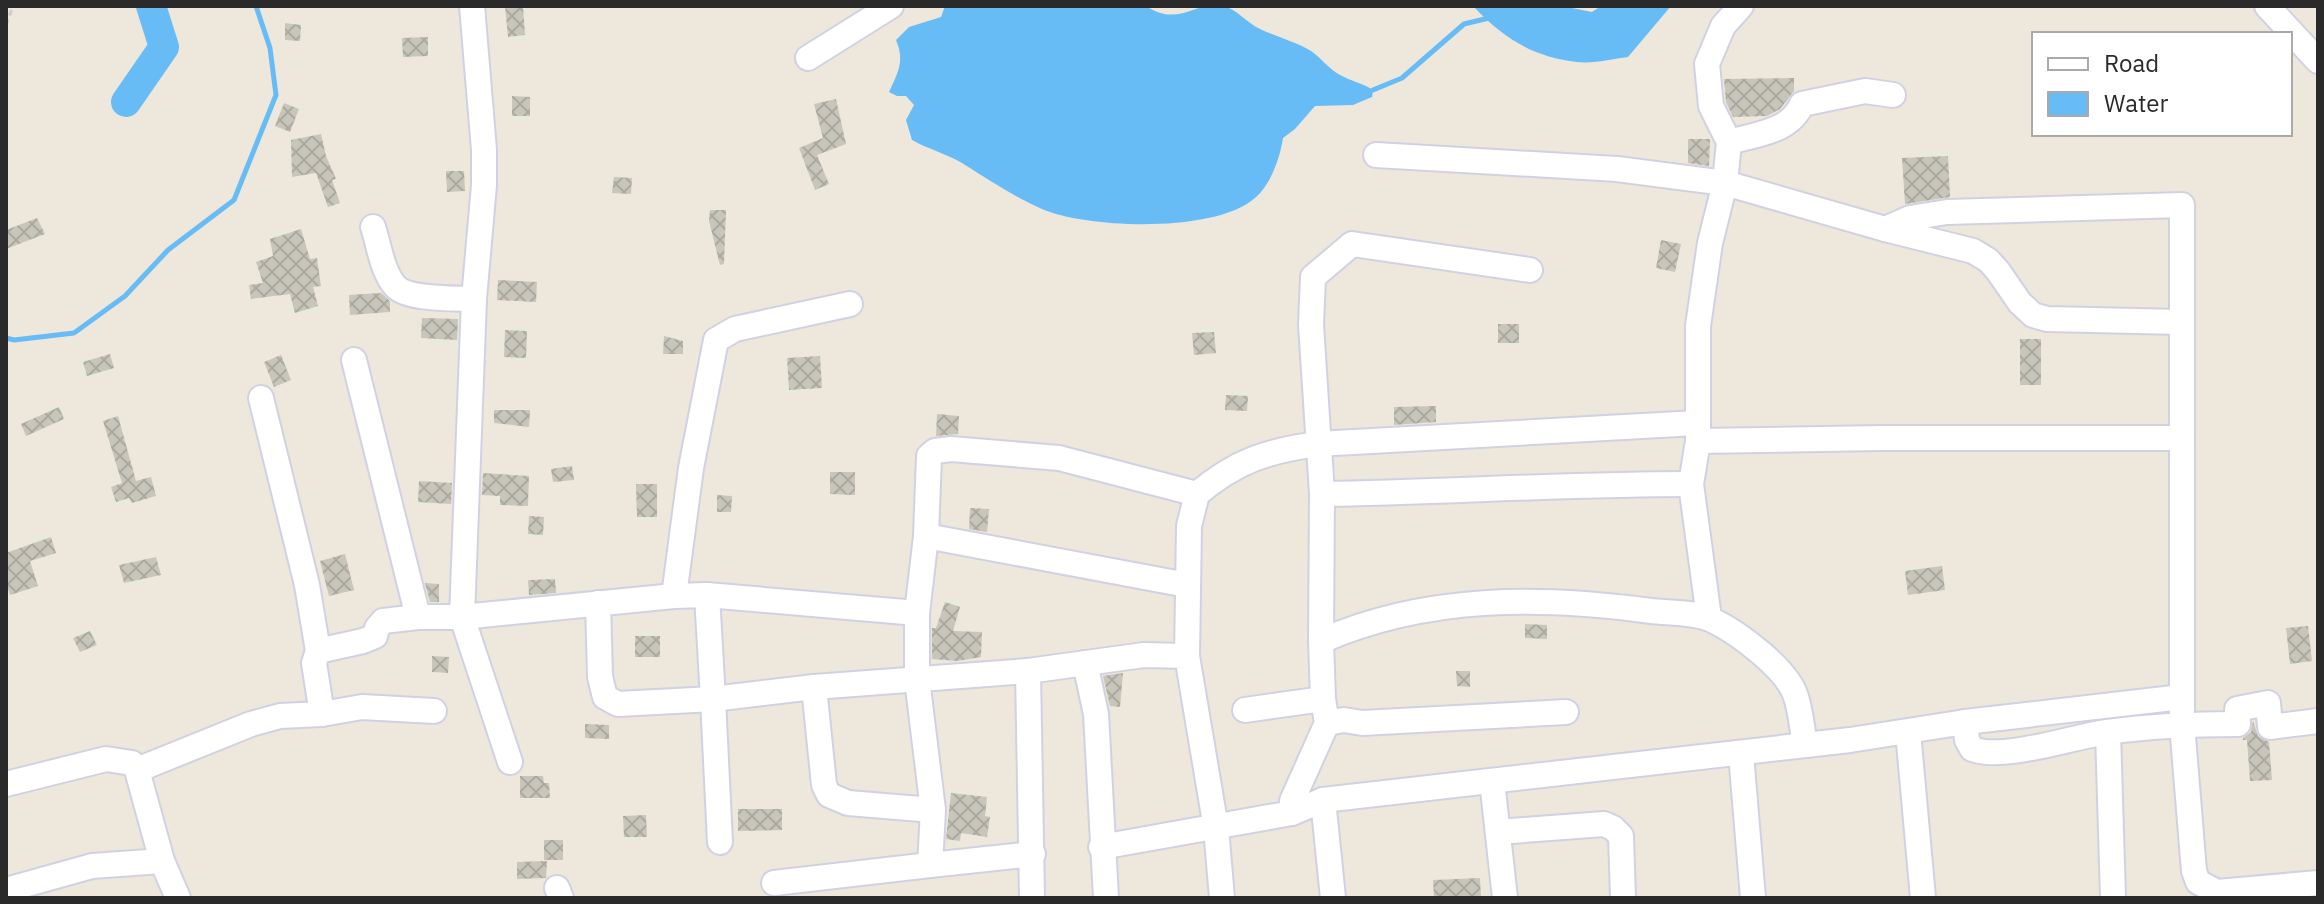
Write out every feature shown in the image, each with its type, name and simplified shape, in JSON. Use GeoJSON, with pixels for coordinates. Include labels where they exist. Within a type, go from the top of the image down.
{"type":"FeatureCollection","features":[{"type":"Feature","properties":{"kind":"street"},"geometry":{"type":"LineString","coordinates":[[472,6],[484,150],[474,299],[462,617],[510,762]]}},
{"type":"Feature","properties":{"kind":"street"},"geometry":{"type":"LineString","coordinates":[[808,58],[891,6]]}},
{"type":"Feature","properties":{"kind":"street"},"geometry":{"type":"LineString","coordinates":[[1709,618],[1691,484],[1698,432],[1698,326],[1710,243],[1725,183],[1729,142],[1711,106],[1707,64],[1723,26],[1741,6]]}},
{"type":"Feature","properties":{"kind":"street"},"geometry":{"type":"LineString","coordinates":[[2278,10],[2318,61]]}},
{"type":"Feature","properties":{"kind":"street"},"geometry":{"type":"LineString","coordinates":[[1729,142],[1786,125],[1796,118],[1802,104],[1865,91],[1893,95]]}},
{"type":"Feature","properties":{"kind":"street"},"geometry":{"type":"LineString","coordinates":[[1376,155],[1630,170],[1725,183],[1973,251],[1998,271],[2020,303],[2033,315],[2047,319],[2181,322]]}},
{"type":"Feature","properties":{"kind":"street"},"geometry":{"type":"LineString","coordinates":[[1885,229],[1910,218],[1947,212],[2182,205],[2182,724],[2194,871],[2198,882],[2217,892],[2309,889]]}},
{"type":"Feature","properties":{"kind":"street"},"geometry":{"type":"LineString","coordinates":[[373,227],[388,275],[396,287],[406,294],[474,299]]}},
{"type":"Feature","properties":{"kind":"street"},"geometry":{"type":"LineString","coordinates":[[1292,813],[1292,801],[1327,723],[1321,641],[1322,494],[1311,325],[1313,277],[1352,244],[1530,270]]}},
{"type":"Feature","properties":{"kind":"street"},"geometry":{"type":"LineString","coordinates":[[674,596],[691,468],[716,340],[735,329],[850,304]]}},
{"type":"Feature","properties":{"kind":"street"},"geometry":{"type":"LineString","coordinates":[[354,360],[418,617]]}},
{"type":"Feature","properties":{"kind":"street"},"geometry":{"type":"LineString","coordinates":[[261,398],[307,585],[318,651],[314,663],[322,714]]}},
{"type":"Feature","properties":{"kind":"street"},"geometry":{"type":"LineString","coordinates":[[1222,898],[1216,828],[1187,656],[1189,526],[1197,494],[1218,476],[1250,458],[1281,449],[1317,444],[1698,432],[1881,438],[2181,438]]}},
{"type":"Feature","properties":{"kind":"street"},"geometry":{"type":"LineString","coordinates":[[930,865],[933,810],[917,679],[917,613],[926,536],[929,456],[935,451],[951,449],[1059,458],[1197,494]]}},
{"type":"Feature","properties":{"kind":"street"},"geometry":{"type":"LineString","coordinates":[[1322,494],[1494,491],[1583,484],[1691,484]]}},
{"type":"Feature","properties":{"kind":"street"},"geometry":{"type":"LineString","coordinates":[[926,536],[1187,585]]}},
{"type":"Feature","properties":{"kind":"street"},"geometry":{"type":"LineString","coordinates":[[707,595],[720,842]]}},
{"type":"Feature","properties":{"kind":"street"},"geometry":{"type":"LineString","coordinates":[[318,651],[375,636],[383,621],[462,617],[674,596],[707,595],[917,613]]}},
{"type":"Feature","properties":{"kind":"street"},"geometry":{"type":"LineString","coordinates":[[598,603],[600,677],[605,697],[618,704],[713,699],[814,687],[1028,671],[1144,655],[1187,656]]}},
{"type":"Feature","properties":{"kind":"street"},"geometry":{"type":"LineString","coordinates":[[1321,641],[1357,625],[1460,603],[1589,603],[1709,618],[1753,647],[1782,674],[1796,694],[1805,745]]}},
{"type":"Feature","properties":{"kind":"street"},"geometry":{"type":"LineString","coordinates":[[1085,663],[1096,714],[1106,898]]}},
{"type":"Feature","properties":{"kind":"street"},"geometry":{"type":"LineString","coordinates":[[1028,671],[1032,898]]}},
{"type":"Feature","properties":{"kind":"street"},"geometry":{"type":"LineString","coordinates":[[814,687],[824,785],[829,795],[848,803],[933,810]]}},
{"type":"Feature","properties":{"kind":"street"},"geometry":{"type":"LineString","coordinates":[[1101,847],[1292,813],[1323,800],[1741,754],[1965,722],[2182,697]]}},
{"type":"Feature","properties":{"kind":"street"},"geometry":{"type":"LineString","coordinates":[[1245,710],[1323,699]]}},
{"type":"Feature","properties":{"kind":"street"},"geometry":{"type":"LineString","coordinates":[[1965,722],[1967,740],[1972,749],[1995,753],[2108,732],[2182,724],[2238,724],[2237,709],[2268,703],[2270,727],[2318,721]]}},
{"type":"Feature","properties":{"kind":"street"},"geometry":{"type":"LineString","coordinates":[[137,770],[251,724],[280,716],[322,714],[362,707],[434,711]]}},
{"type":"Feature","properties":{"kind":"street"},"geometry":{"type":"LineString","coordinates":[[1327,723],[1566,712]]}},
{"type":"Feature","properties":{"kind":"street"},"geometry":{"type":"LineString","coordinates":[[1908,732],[1923,898]]}},
{"type":"Feature","properties":{"kind":"street"},"geometry":{"type":"LineString","coordinates":[[2108,732],[2113,898]]}},
{"type":"Feature","properties":{"kind":"street"},"geometry":{"type":"LineString","coordinates":[[1741,754],[1753,898]]}},
{"type":"Feature","properties":{"kind":"street"},"geometry":{"type":"LineString","coordinates":[[8,776],[106,759],[132,763],[137,770],[162,861],[178,898]]}},
{"type":"Feature","properties":{"kind":"street"},"geometry":{"type":"LineString","coordinates":[[1492,781],[1505,898]]}},
{"type":"Feature","properties":{"kind":"street"},"geometry":{"type":"LineString","coordinates":[[1323,800],[1333,898]]}},
{"type":"Feature","properties":{"kind":"street"},"geometry":{"type":"LineString","coordinates":[[1498,832],[1604,824],[1613,828],[1621,836],[1623,898]]}},
{"type":"Feature","properties":{"kind":"street"},"geometry":{"type":"LineString","coordinates":[[774,883],[1033,854]]}},
{"type":"Feature","properties":{"kind":"street"},"geometry":{"type":"LineString","coordinates":[[6,890],[92,866],[162,861]]}},
{"type":"Feature","properties":{"kind":"path"},"geometry":{"type":"LineString","coordinates":[[6,25],[13,6]]}},
{"type":"Feature","properties":{"kind":"water"},"geometry":{"type":"Polygon","coordinates":[[[1213,5],[1223,6],[1260,29],[1311,51],[1336,73],[1373,90],[1372,97],[1353,105],[1315,106],[1283,138],[1280,154],[1266,186],[1255,198],[1237,209],[1212,217],[1151,224],[1119,224],[1063,216],[1032,204],[956,160],[912,140],[906,120],[914,105],[906,96],[889,92],[900,60],[896,40],[909,27],[941,17],[945,6],[1146,6],[1158,12],[1177,14],[1213,5]]]}},
{"type":"Feature","properties":{"kind":"water"},"geometry":{"type":"Polygon","coordinates":[[[1473,6],[1562,6],[1592,12],[1601,6],[1671,6],[1628,57],[1583,62],[1533,51],[1496,28],[1473,6]]]}},
{"type":"Feature","properties":{"kind":"building"},"geometry":{"type":"Polygon","coordinates":[[[505,6],[523,6],[525,35],[508,37],[505,6]]]}},
{"type":"Feature","properties":{"kind":"building"},"geometry":{"type":"Polygon","coordinates":[[[285,23],[301,25],[300,41],[285,40],[285,23]]]}},
{"type":"Feature","properties":{"kind":"building"},"geometry":{"type":"Polygon","coordinates":[[[428,37],[428,56],[403,57],[402,38],[428,37]]]}},
{"type":"Feature","properties":{"kind":"building"},"geometry":{"type":"Polygon","coordinates":[[[1794,78],[1794,91],[1780,109],[1767,116],[1733,117],[1726,102],[1724,79],[1794,78]]]}},
{"type":"Feature","properties":{"kind":"building"},"geometry":{"type":"Polygon","coordinates":[[[512,96],[530,97],[530,116],[512,116],[512,96]]]}},
{"type":"Feature","properties":{"kind":"building"},"geometry":{"type":"Polygon","coordinates":[[[836,99],[846,144],[817,155],[829,184],[815,190],[799,148],[823,138],[814,104],[836,99]]]}},
{"type":"Feature","properties":{"kind":"building"},"geometry":{"type":"Polygon","coordinates":[[[284,103],[299,109],[290,132],[275,126],[284,103]]]}},
{"type":"Feature","properties":{"kind":"building"},"geometry":{"type":"Polygon","coordinates":[[[321,134],[336,179],[332,180],[340,203],[328,207],[316,173],[292,177],[291,140],[321,134]]]}},
{"type":"Feature","properties":{"kind":"building"},"geometry":{"type":"Polygon","coordinates":[[[1688,139],[1710,139],[1709,166],[1688,163],[1688,139]]]}},
{"type":"Feature","properties":{"kind":"building"},"geometry":{"type":"Polygon","coordinates":[[[1948,156],[1950,197],[1905,204],[1902,158],[1948,156]]]}},
{"type":"Feature","properties":{"kind":"building"},"geometry":{"type":"Polygon","coordinates":[[[446,171],[464,171],[465,191],[447,192],[446,171]]]}},
{"type":"Feature","properties":{"kind":"building"},"geometry":{"type":"Polygon","coordinates":[[[614,177],[632,178],[631,194],[612,193],[614,177]]]}},
{"type":"Feature","properties":{"kind":"building"},"geometry":{"type":"Polygon","coordinates":[[[710,210],[726,210],[724,264],[720,265],[709,221],[710,210]]]}},
{"type":"Feature","properties":{"kind":"building"},"geometry":{"type":"Polygon","coordinates":[[[37,218],[45,234],[6,249],[6,230],[37,218]]]}},
{"type":"Feature","properties":{"kind":"building"},"geometry":{"type":"Polygon","coordinates":[[[301,229],[310,259],[317,258],[321,286],[313,287],[318,306],[295,313],[290,294],[251,299],[249,285],[263,283],[256,262],[273,256],[270,239],[301,229]]]}},
{"type":"Feature","properties":{"kind":"building"},"geometry":{"type":"Polygon","coordinates":[[[1661,240],[1681,244],[1675,272],[1656,268],[1661,240]]]}},
{"type":"Feature","properties":{"kind":"building"},"geometry":{"type":"Polygon","coordinates":[[[498,280],[537,282],[536,302],[497,300],[498,280]]]}},
{"type":"Feature","properties":{"kind":"building"},"geometry":{"type":"Polygon","coordinates":[[[381,293],[390,301],[390,312],[350,315],[349,295],[381,293]]]}},
{"type":"Feature","properties":{"kind":"building"},"geometry":{"type":"Polygon","coordinates":[[[422,318],[458,319],[457,340],[421,338],[422,318]]]}},
{"type":"Feature","properties":{"kind":"building"},"geometry":{"type":"Polygon","coordinates":[[[1498,324],[1519,324],[1519,343],[1498,343],[1498,324]]]}},
{"type":"Feature","properties":{"kind":"building"},"geometry":{"type":"Polygon","coordinates":[[[505,330],[527,331],[526,358],[504,357],[505,330]]]}},
{"type":"Feature","properties":{"kind":"building"},"geometry":{"type":"Polygon","coordinates":[[[1214,332],[1216,353],[1194,355],[1192,333],[1214,332]]]}},
{"type":"Feature","properties":{"kind":"building"},"geometry":{"type":"Polygon","coordinates":[[[664,336],[683,341],[683,354],[663,354],[664,336]]]}},
{"type":"Feature","properties":{"kind":"building"},"geometry":{"type":"Polygon","coordinates":[[[2020,339],[2041,339],[2041,385],[2020,385],[2020,339]]]}},
{"type":"Feature","properties":{"kind":"building"},"geometry":{"type":"Polygon","coordinates":[[[110,354],[114,368],[87,376],[83,362],[110,354]]]}},
{"type":"Feature","properties":{"kind":"building"},"geometry":{"type":"Polygon","coordinates":[[[281,355],[291,380],[274,387],[264,362],[281,355]]]}},
{"type":"Feature","properties":{"kind":"building"},"geometry":{"type":"Polygon","coordinates":[[[820,356],[822,388],[789,390],[787,358],[820,356]]]}},
{"type":"Feature","properties":{"kind":"building"},"geometry":{"type":"Polygon","coordinates":[[[1226,395],[1248,396],[1247,411],[1225,410],[1226,395]]]}},
{"type":"Feature","properties":{"kind":"building"},"geometry":{"type":"Polygon","coordinates":[[[1436,406],[1436,422],[1394,425],[1394,407],[1436,406]]]}},
{"type":"Feature","properties":{"kind":"building"},"geometry":{"type":"Polygon","coordinates":[[[59,407],[64,419],[26,436],[21,424],[59,407]]]}},
{"type":"Feature","properties":{"kind":"building"},"geometry":{"type":"Polygon","coordinates":[[[494,410],[530,410],[529,427],[494,423],[494,410]]]}},
{"type":"Feature","properties":{"kind":"building"},"geometry":{"type":"Polygon","coordinates":[[[937,414],[959,416],[958,434],[936,436],[937,414]]]}},
{"type":"Feature","properties":{"kind":"building"},"geometry":{"type":"Polygon","coordinates":[[[118,416],[136,481],[151,477],[156,496],[132,503],[129,498],[116,502],[111,487],[122,483],[103,421],[118,416]]]}},
{"type":"Feature","properties":{"kind":"building"},"geometry":{"type":"Polygon","coordinates":[[[572,466],[574,480],[553,482],[551,469],[572,466]]]}},
{"type":"Feature","properties":{"kind":"building"},"geometry":{"type":"Polygon","coordinates":[[[830,472],[855,472],[855,495],[830,494],[830,472]]]}},
{"type":"Feature","properties":{"kind":"building"},"geometry":{"type":"Polygon","coordinates":[[[483,473],[529,476],[528,506],[500,505],[500,496],[482,495],[483,473]]]}},
{"type":"Feature","properties":{"kind":"building"},"geometry":{"type":"Polygon","coordinates":[[[419,481],[452,483],[451,504],[418,502],[419,481]]]}},
{"type":"Feature","properties":{"kind":"building"},"geometry":{"type":"Polygon","coordinates":[[[636,484],[657,484],[657,517],[637,517],[636,484]]]}},
{"type":"Feature","properties":{"kind":"building"},"geometry":{"type":"Polygon","coordinates":[[[717,495],[732,496],[731,512],[717,512],[717,495]]]}},
{"type":"Feature","properties":{"kind":"building"},"geometry":{"type":"Polygon","coordinates":[[[970,508],[989,509],[987,532],[969,529],[970,508]]]}},
{"type":"Feature","properties":{"kind":"building"},"geometry":{"type":"Polygon","coordinates":[[[529,516],[544,517],[543,535],[528,534],[529,516]]]}},
{"type":"Feature","properties":{"kind":"building"},"geometry":{"type":"Polygon","coordinates":[[[51,537],[56,553],[30,561],[38,586],[10,595],[6,583],[6,553],[51,537]]]}},
{"type":"Feature","properties":{"kind":"building"},"geometry":{"type":"Polygon","coordinates":[[[345,554],[354,590],[329,596],[320,561],[345,554]]]}},
{"type":"Feature","properties":{"kind":"building"},"geometry":{"type":"Polygon","coordinates":[[[156,557],[161,575],[124,583],[119,565],[156,557]]]}},
{"type":"Feature","properties":{"kind":"building"},"geometry":{"type":"Polygon","coordinates":[[[1942,566],[1945,590],[1908,595],[1905,571],[1942,566]]]}},
{"type":"Feature","properties":{"kind":"building"},"geometry":{"type":"Polygon","coordinates":[[[555,579],[556,593],[529,595],[528,580],[555,579]]]}},
{"type":"Feature","properties":{"kind":"building"},"geometry":{"type":"Polygon","coordinates":[[[425,583],[439,584],[439,602],[430,602],[425,583]]]}},
{"type":"Feature","properties":{"kind":"building"},"geometry":{"type":"Polygon","coordinates":[[[945,602],[960,607],[953,631],[982,632],[981,657],[957,661],[932,659],[932,628],[936,628],[945,602]]]}},
{"type":"Feature","properties":{"kind":"building"},"geometry":{"type":"Polygon","coordinates":[[[1525,624],[1547,625],[1547,639],[1525,638],[1525,624]]]}},
{"type":"Feature","properties":{"kind":"building"},"geometry":{"type":"Polygon","coordinates":[[[2308,626],[2312,661],[2290,664],[2286,628],[2308,626]]]}},
{"type":"Feature","properties":{"kind":"building"},"geometry":{"type":"Polygon","coordinates":[[[90,631],[97,645],[80,652],[73,638],[90,631]]]}},
{"type":"Feature","properties":{"kind":"building"},"geometry":{"type":"Polygon","coordinates":[[[635,636],[660,636],[660,657],[635,657],[635,636]]]}},
{"type":"Feature","properties":{"kind":"building"},"geometry":{"type":"Polygon","coordinates":[[[432,656],[449,657],[448,673],[432,672],[432,656]]]}},
{"type":"Feature","properties":{"kind":"building"},"geometry":{"type":"Polygon","coordinates":[[[1456,671],[1470,671],[1470,687],[1457,686],[1456,671]]]}},
{"type":"Feature","properties":{"kind":"building"},"geometry":{"type":"Polygon","coordinates":[[[1123,673],[1120,707],[1110,706],[1103,676],[1123,673]]]}},
{"type":"Feature","properties":{"kind":"building"},"geometry":{"type":"Polygon","coordinates":[[[2253,721],[2258,736],[2269,742],[2272,780],[2250,781],[2247,740],[2243,738],[2251,732],[2253,721]]]}},
{"type":"Feature","properties":{"kind":"building"},"geometry":{"type":"Polygon","coordinates":[[[585,724],[609,725],[609,739],[585,738],[585,724]]]}},
{"type":"Feature","properties":{"kind":"building"},"geometry":{"type":"Polygon","coordinates":[[[520,776],[543,776],[544,783],[549,783],[550,798],[520,798],[520,776]]]}},
{"type":"Feature","properties":{"kind":"building"},"geometry":{"type":"Polygon","coordinates":[[[951,793],[987,797],[985,816],[990,817],[987,837],[961,833],[960,841],[946,839],[951,793]]]}},
{"type":"Feature","properties":{"kind":"building"},"geometry":{"type":"Polygon","coordinates":[[[738,809],[782,809],[782,830],[738,831],[738,809]]]}},
{"type":"Feature","properties":{"kind":"building"},"geometry":{"type":"Polygon","coordinates":[[[646,815],[647,837],[624,837],[623,816],[646,815]]]}},
{"type":"Feature","properties":{"kind":"building"},"geometry":{"type":"Polygon","coordinates":[[[544,840],[563,840],[563,860],[544,860],[544,840]]]}},
{"type":"Feature","properties":{"kind":"building"},"geometry":{"type":"Polygon","coordinates":[[[547,861],[546,878],[517,879],[517,862],[547,861]]]}},
{"type":"Feature","properties":{"kind":"building"},"geometry":{"type":"Polygon","coordinates":[[[1480,878],[1481,898],[1434,898],[1433,880],[1480,878]]]}},
{"type":"Feature","properties":{"kind":"waterway"},"geometry":{"type":"LineString","coordinates":[[126,102],[164,47],[151,6]]}},
{"type":"Feature","properties":{"kind":"waterway"},"geometry":{"type":"LineString","coordinates":[[6,338],[14,340],[74,333],[125,296],[168,250],[234,200],[276,95],[270,48],[256,6]]}},
{"type":"Feature","properties":{"kind":"waterway"},"geometry":{"type":"LineString","coordinates":[[1373,90],[1402,78],[1464,24],[1489,18]]}}]}
